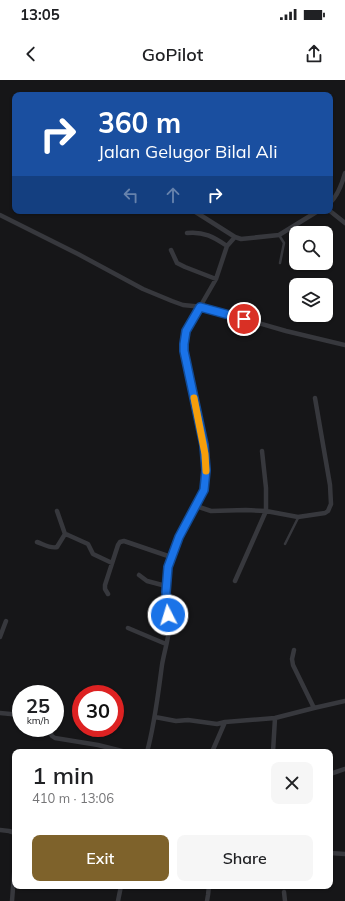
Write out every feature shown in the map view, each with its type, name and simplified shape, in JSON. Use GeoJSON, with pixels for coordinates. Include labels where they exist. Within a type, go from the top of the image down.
{"type":"FeatureCollection","features":[{"type":"Feature","properties":{"kind":"street"},"geometry":{"type":"LineString","coordinates":[[333,198],[343,182],[345,173]]}},
{"type":"Feature","properties":{"kind":"street"},"geometry":{"type":"LineString","coordinates":[[333,213],[345,223]]}},
{"type":"Feature","properties":{"kind":"street"},"geometry":{"type":"LineString","coordinates":[[199,214],[235,237],[241,239],[279,236],[313,214]]}},
{"type":"Feature","properties":{"kind":"street"},"geometry":{"type":"LineString","coordinates":[[0,215],[78,254],[143,289],[178,304],[345,345]]}},
{"type":"Feature","properties":{"kind":"street"},"geometry":{"type":"LineString","coordinates":[[187,233],[197,232],[204,234],[227,246]]}},
{"type":"Feature","properties":{"kind":"street"},"geometry":{"type":"LineString","coordinates":[[148,749],[155,717],[162,663],[169,626],[166,586],[168,567],[179,537],[204,490],[206,470],[204,445],[184,351],[186,331],[216,279],[227,246],[235,237]]}},
{"type":"Feature","properties":{"kind":"street"},"geometry":{"type":"LineString","coordinates":[[171,250],[177,263],[216,279]]}},
{"type":"Feature","properties":{"kind":"street"},"geometry":{"type":"LineString","coordinates":[[196,506],[211,511],[240,509],[266,511],[298,517],[325,513],[330,504],[329,477],[315,398]]}},
{"type":"Feature","properties":{"kind":"street"},"geometry":{"type":"LineString","coordinates":[[235,581],[266,511],[266,488],[262,451]]}},
{"type":"Feature","properties":{"kind":"street"},"geometry":{"type":"LineString","coordinates":[[57,511],[65,534],[88,544],[93,554],[112,563]]}},
{"type":"Feature","properties":{"kind":"street"},"geometry":{"type":"LineString","coordinates":[[37,542],[55,548],[65,534]]}},
{"type":"Feature","properties":{"kind":"street"},"geometry":{"type":"LineString","coordinates":[[108,594],[105,589],[105,585],[120,542],[124,541],[171,557]]}},
{"type":"Feature","properties":{"kind":"street"},"geometry":{"type":"LineString","coordinates":[[139,575],[147,581],[166,586]]}},
{"type":"Feature","properties":{"kind":"street"},"geometry":{"type":"LineString","coordinates":[[0,637],[6,621]]}},
{"type":"Feature","properties":{"kind":"street"},"geometry":{"type":"LineString","coordinates":[[128,628],[166,644]]}},
{"type":"Feature","properties":{"kind":"street"},"geometry":{"type":"LineString","coordinates":[[294,650],[292,659],[293,665],[314,708]]}},
{"type":"Feature","properties":{"kind":"street"},"geometry":{"type":"LineString","coordinates":[[155,717],[176,721],[188,720],[217,724],[275,718],[345,701]]}},
{"type":"Feature","properties":{"kind":"street"},"geometry":{"type":"LineString","coordinates":[[0,713],[12,715]]}},
{"type":"Feature","properties":{"kind":"street"},"geometry":{"type":"LineString","coordinates":[[273,749],[275,718]]}},
{"type":"Feature","properties":{"kind":"street"},"geometry":{"type":"LineString","coordinates":[[213,749],[225,722]]}},
{"type":"Feature","properties":{"kind":"street"},"geometry":{"type":"LineString","coordinates":[[54,737],[114,749]]}},
{"type":"Feature","properties":{"kind":"street"},"geometry":{"type":"LineString","coordinates":[[333,773],[345,769]]}},
{"type":"Feature","properties":{"kind":"street"},"geometry":{"type":"LineString","coordinates":[[0,830],[12,832]]}},
{"type":"Feature","properties":{"kind":"street"},"geometry":{"type":"LineString","coordinates":[[333,853],[345,854]]}},
{"type":"Feature","properties":{"kind":"street"},"geometry":{"type":"LineString","coordinates":[[12,901],[13,889]]}},
{"type":"Feature","properties":{"kind":"street"},"geometry":{"type":"LineString","coordinates":[[118,901],[120,889]]}},
{"type":"Feature","properties":{"kind":"street"},"geometry":{"type":"LineString","coordinates":[[207,901],[209,889]]}},
{"type":"Feature","properties":{"kind":"street"},"geometry":{"type":"LineString","coordinates":[[284,892],[285,901]]}},
{"type":"Feature","properties":{"kind":"lane"},"geometry":{"type":"LineString","coordinates":[[279,236],[284,243],[280,263]]}},
{"type":"Feature","properties":{"kind":"lane"},"geometry":{"type":"LineString","coordinates":[[285,544],[298,517]]}},
{"type":"Feature","properties":{"kind":"slow traffic"},"geometry":{"type":"LineString","coordinates":[[194,398],[205,454],[206,471]]}},
{"type":"Feature","properties":{"kind":"route"},"geometry":{"type":"LineString","coordinates":[[168,615],[166,592],[168,567],[179,537],[204,490],[206,481],[204,445],[184,351],[186,331],[200,307],[244,319]]}}]}
